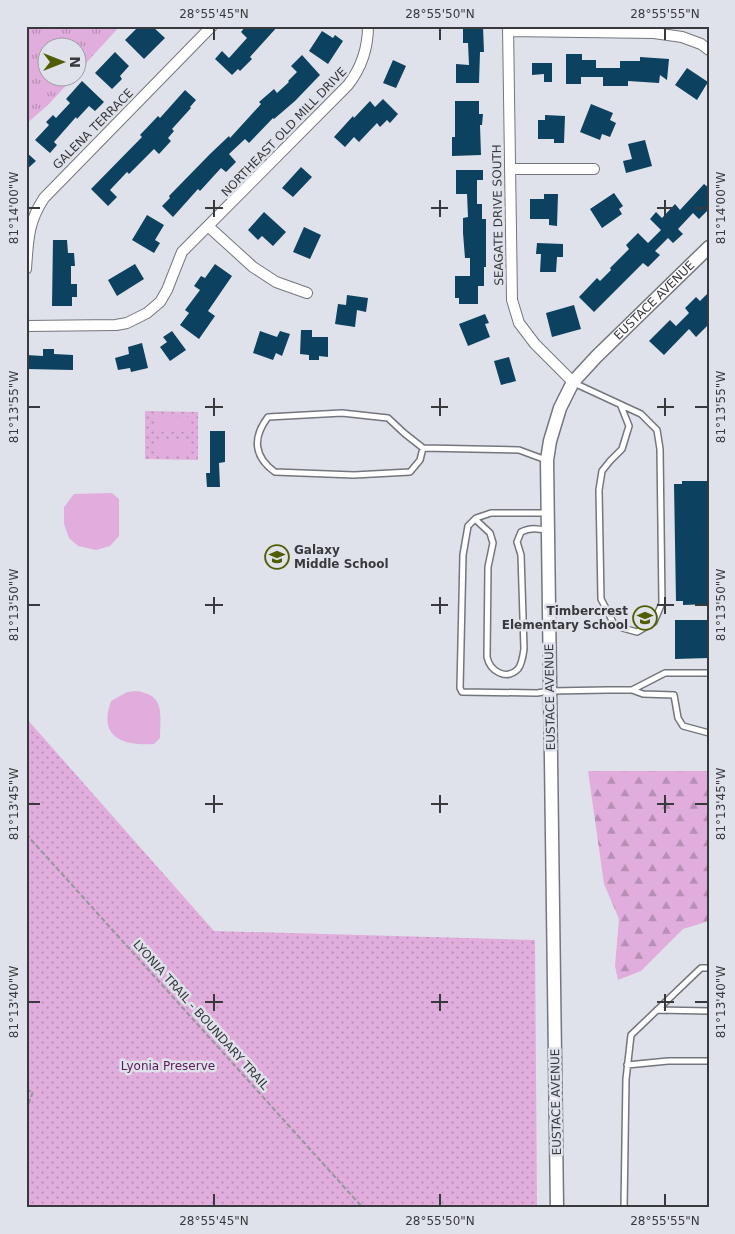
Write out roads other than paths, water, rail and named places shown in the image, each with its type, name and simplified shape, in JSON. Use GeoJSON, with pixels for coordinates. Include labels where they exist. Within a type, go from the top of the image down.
{"type":"FeatureCollection","features":[{"type":"Feature","properties":{"kind":"street","name":"GALENA TERRACE"},"geometry":{"type":"LineString","coordinates":[[26,268],[30,227],[33,217],[44,198],[212,26]]}},
{"type":"Feature","properties":{"kind":"street","name":"NORTHEAST OLD MILL DRIVE"},"geometry":{"type":"LineString","coordinates":[[26,326],[116,325],[136,319],[160,302],[167,290],[182,252],[209,227],[357,74],[367,46],[368,26]]}},
{"type":"Feature","properties":{"kind":"street"},"geometry":{"type":"LineString","coordinates":[[508,29],[654,33],[682,37],[701,44],[709,50]]}},
{"type":"Feature","properties":{"kind":"street","name":"SEAGATE DRIVE SOUTH"},"geometry":{"type":"LineString","coordinates":[[508,29],[512,300],[519,322],[530,337],[573,382]]}},
{"type":"Feature","properties":{"kind":"street"},"geometry":{"type":"LineString","coordinates":[[510,169],[594,169]]}},
{"type":"Feature","properties":{"kind":"street"},"geometry":{"type":"LineString","coordinates":[[209,227],[260,272],[276,282],[307,293]]}},
{"type":"Feature","properties":{"kind":"street","name":"EUSTACE AVENUE"},"geometry":{"type":"LineString","coordinates":[[558,1208],[547,460],[550,441],[560,408],[573,382],[596,356],[709,247]]}},
{"type":"Feature","properties":{"kind":"lane"},"geometry":{"type":"LineString","coordinates":[[573,382],[620,406],[642,414],[657,430],[660,449],[662,603],[654,622],[637,632],[615,626],[601,600],[599,490],[602,472],[622,449],[629,426],[620,406]]}},
{"type":"Feature","properties":{"kind":"lane"},"geometry":{"type":"LineString","coordinates":[[423,448],[420,460],[410,472],[354,475],[275,472],[265,465],[256,445],[260,426],[268,417],[342,413],[388,418],[423,448],[518,450],[547,460]]}},
{"type":"Feature","properties":{"kind":"lane"},"geometry":{"type":"LineString","coordinates":[[548,513],[491,513],[475,519],[468,526],[463,555],[460,688],[462,692],[537,693],[550,691],[632,690],[643,694],[674,695],[678,718],[683,726],[709,732]]}},
{"type":"Feature","properties":{"kind":"lane"},"geometry":{"type":"LineString","coordinates":[[475,519],[490,533],[493,543],[488,567],[487,657],[488,664],[494,671],[500,673],[517,670],[521,664],[524,649],[521,555],[517,542],[521,532],[527,529],[540,528],[548,531]]}},
{"type":"Feature","properties":{"kind":"lane"},"geometry":{"type":"LineString","coordinates":[[632,690],[665,673],[709,672]]}},
{"type":"Feature","properties":{"kind":"lane"},"geometry":{"type":"LineString","coordinates":[[624,1208],[626,1079],[631,1035],[701,968],[709,968]]}},
{"type":"Feature","properties":{"kind":"lane"},"geometry":{"type":"LineString","coordinates":[[657,1010],[709,1011]]}},
{"type":"Feature","properties":{"kind":"lane"},"geometry":{"type":"LineString","coordinates":[[627,1065],[668,1061],[709,1061]]}},
{"type":"Feature","properties":{"kind":"place","name":"Galaxy Middle School"},"geometry":{"type":"Point","coordinates":[277,557]}},
{"type":"Feature","properties":{"kind":"place","name":"Timbercrest Elementary School"},"geometry":{"type":"Point","coordinates":[645,618]}},
{"type":"Feature","properties":{"kind":"park label","name":"Lyonia Preserve"},"geometry":{"type":"Point","coordinates":[168,1066]}}]}
